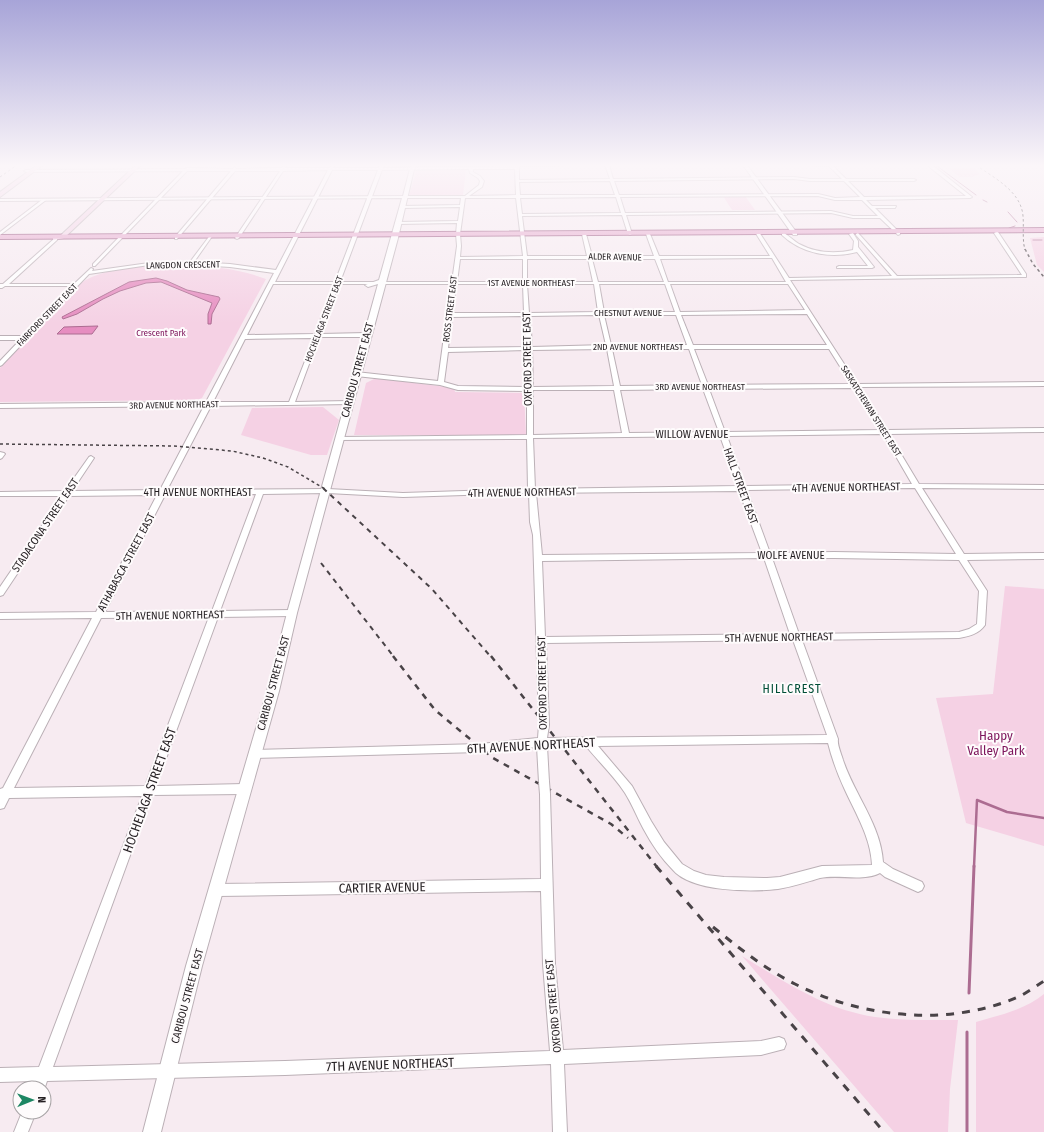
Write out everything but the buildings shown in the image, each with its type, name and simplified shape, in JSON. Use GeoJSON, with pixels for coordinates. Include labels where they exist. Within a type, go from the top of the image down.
{"type":"FeatureCollection","features":[{"type":"Feature","properties":{"kind":"main road"},"geometry":{"type":"LineString","coordinates":[[57,237],[79,218]]}},
{"type":"Feature","properties":{"kind":"main road"},"geometry":{"type":"LineString","coordinates":[[0,238],[648,234],[719,232],[784,234],[1044,232]]}},
{"type":"Feature","properties":{"kind":"main road"},"geometry":{"type":"LineString","coordinates":[[758,233],[1044,232]]}},
{"type":"Feature","properties":{"kind":"street"},"geometry":{"type":"LineString","coordinates":[[0,234],[21,218]]}},
{"type":"Feature","properties":{"kind":"street","name":"FAIRFORD STREET EAST"},"geometry":{"type":"LineString","coordinates":[[0,364],[140,218]]}},
{"type":"Feature","properties":{"kind":"street"},"geometry":{"type":"LineString","coordinates":[[178,237],[194,218]]}},
{"type":"Feature","properties":{"kind":"street"},"geometry":{"type":"LineString","coordinates":[[238,236],[250,218]]}},
{"type":"Feature","properties":{"kind":"street","name":"ATHABASCA STREET EAST"},"geometry":{"type":"LineString","coordinates":[[0,804],[3,793],[163,492],[306,218]]}},
{"type":"Feature","properties":{"kind":"street","name":"HOCHELAGA STREET EAST"},"geometry":{"type":"LineString","coordinates":[[291,404],[363,218]]}},
{"type":"Feature","properties":{"kind":"street","name":"CARIBOU STREET EAST"},"geometry":{"type":"LineString","coordinates":[[152,1132],[194,966],[273,691],[292,613],[356,374],[391,255],[399,218]]}},
{"type":"Feature","properties":{"kind":"street","name":"ROSS STREET EAST"},"geometry":{"type":"LineString","coordinates":[[441,383],[454,284],[461,218]]}},
{"type":"Feature","properties":{"kind":"street","name":"OXFORD STREET EAST"},"geometry":{"type":"LineString","coordinates":[[521,218],[528,314],[531,491],[538,558],[544,725],[542,742],[545,788],[549,964],[557,1058],[560,1132]]}},
{"type":"Feature","properties":{"kind":"street"},"geometry":{"type":"LineString","coordinates":[[624,218],[630,234]]}},
{"type":"Feature","properties":{"kind":"street"},"geometry":{"type":"LineString","coordinates":[[783,218],[795,233]]}},
{"type":"Feature","properties":{"kind":"street"},"geometry":{"type":"LineString","coordinates":[[883,218],[897,232]]}},
{"type":"Feature","properties":{"kind":"street"},"geometry":{"type":"LineString","coordinates":[[397,223],[460,222]]}},
{"type":"Feature","properties":{"kind":"street","name":"SASKATCHEWAN STREET EAST"},"geometry":{"type":"LineString","coordinates":[[758,233],[885,432],[983,591]]}},
{"type":"Feature","properties":{"kind":"street","name":"1ST AVENUE NORTHEAST"},"geometry":{"type":"LineString","coordinates":[[382,282],[454,284],[666,283],[1024,276],[996,233]]}},
{"type":"Feature","properties":{"kind":"street"},"geometry":{"type":"LineString","coordinates":[[584,234],[591,257],[604,330],[610,347],[626,434]]}},
{"type":"Feature","properties":{"kind":"street","name":"HALL STREET EAST"},"geometry":{"type":"LineString","coordinates":[[648,234],[767,555],[844,777],[874,844],[878,865]]}},
{"type":"Feature","properties":{"kind":"street"},"geometry":{"type":"LineString","coordinates":[[784,234],[793,243],[817,251],[849,252],[855,251],[856,248]]}},
{"type":"Feature","properties":{"kind":"street"},"geometry":{"type":"LineString","coordinates":[[838,267],[872,267],[856,248],[855,234]]}},
{"type":"Feature","properties":{"kind":"street"},"geometry":{"type":"LineString","coordinates":[[855,234],[896,278]]}},
{"type":"Feature","properties":{"kind":"street"},"geometry":{"type":"LineString","coordinates":[[1,286],[57,237]]}},
{"type":"Feature","properties":{"kind":"street"},"geometry":{"type":"LineString","coordinates":[[191,263],[210,237]]}},
{"type":"Feature","properties":{"kind":"street","name":"ALDER AVENUE"},"geometry":{"type":"LineString","coordinates":[[456,258],[773,257]]}},
{"type":"Feature","properties":{"kind":"street","name":"LANGDON CRESCENT"},"geometry":{"type":"LineString","coordinates":[[88,273],[148,264],[191,263],[224,264],[278,272]]}},
{"type":"Feature","properties":{"kind":"street"},"geometry":{"type":"LineString","coordinates":[[272,283],[338,283],[368,285],[382,282]]}},
{"type":"Feature","properties":{"kind":"street"},"geometry":{"type":"LineString","coordinates":[[1,286],[76,284]]}},
{"type":"Feature","properties":{"kind":"street","name":"CHESTNUT AVENUE"},"geometry":{"type":"LineString","coordinates":[[449,315],[808,312]]}},
{"type":"Feature","properties":{"kind":"street"},"geometry":{"type":"LineString","coordinates":[[244,337],[367,335]]}},
{"type":"Feature","properties":{"kind":"street"},"geometry":{"type":"LineString","coordinates":[[0,338],[25,338]]}},
{"type":"Feature","properties":{"kind":"street","name":"2ND AVENUE NORTHEAST"},"geometry":{"type":"LineString","coordinates":[[446,350],[610,347],[830,347]]}},
{"type":"Feature","properties":{"kind":"street","name":"3RD AVENUE NORTHEAST"},"geometry":{"type":"LineString","coordinates":[[356,374],[441,383],[458,388],[529,389],[1044,384]]}},
{"type":"Feature","properties":{"kind":"street"},"geometry":{"type":"LineString","coordinates":[[1036,384],[1044,392]]}},
{"type":"Feature","properties":{"kind":"street","name":"3RD AVENUE NORTHEAST"},"geometry":{"type":"LineString","coordinates":[[0,406],[349,403]]}},
{"type":"Feature","properties":{"kind":"street","name":"WILLOW AVENUE"},"geometry":{"type":"LineString","coordinates":[[339,439],[530,437],[626,434],[1044,430]]}},
{"type":"Feature","properties":{"kind":"street","name":"STADACONA STREET EAST"},"geometry":{"type":"LineString","coordinates":[[0,593],[91,458]]}},
{"type":"Feature","properties":{"kind":"street","name":"4TH AVENUE NORTHEAST"},"geometry":{"type":"LineString","coordinates":[[0,494],[325,491],[403,495],[531,491],[917,486],[1044,487]]}},
{"type":"Feature","properties":{"kind":"street","name":"HOCHELAGA STREET EAST"},"geometry":{"type":"LineString","coordinates":[[41,1080],[260,492]]}},
{"type":"Feature","properties":{"kind":"street","name":"WOLFE AVENUE"},"geometry":{"type":"LineString","coordinates":[[538,558],[767,555],[962,557],[1044,556]]}},
{"type":"Feature","properties":{"kind":"street","name":"5TH AVENUE NORTHEAST"},"geometry":{"type":"LineString","coordinates":[[541,640],[958,634],[972,632],[981,624],[983,591]]}},
{"type":"Feature","properties":{"kind":"street","name":"5TH AVENUE NORTHEAST"},"geometry":{"type":"LineString","coordinates":[[0,616],[292,613]]}},
{"type":"Feature","properties":{"kind":"street","name":"6TH AVENUE NORTHEAST"},"geometry":{"type":"LineString","coordinates":[[254,754],[480,748],[542,742],[832,739]]}},
{"type":"Feature","properties":{"kind":"street"},"geometry":{"type":"LineString","coordinates":[[588,741],[628,789],[646,826],[660,846],[678,868],[691,876],[718,882],[767,884],[780,883],[822,872],[872,870],[878,868],[878,865],[889,873],[918,886]]}},
{"type":"Feature","properties":{"kind":"street"},"geometry":{"type":"LineString","coordinates":[[3,793],[244,789]]}},
{"type":"Feature","properties":{"kind":"street","name":"CARTIER AVENUE"},"geometry":{"type":"LineString","coordinates":[[217,890],[547,885]]}},
{"type":"Feature","properties":{"kind":"street","name":"7TH AVENUE NORTHEAST"},"geometry":{"type":"LineString","coordinates":[[0,1075],[168,1072],[557,1058],[761,1048],[779,1044]]}},
{"type":"Feature","properties":{"kind":"street"},"geometry":{"type":"LineString","coordinates":[[21,1132],[26,1120]]}},
{"type":"Feature","properties":{"kind":"green space"},"geometry":{"type":"Polygon","coordinates":[[[1044,237],[1044,272],[1037,265],[1030,238],[1044,237]]]}},
{"type":"Feature","properties":{"kind":"green space","name":"Crescent Park"},"geometry":{"type":"Polygon","coordinates":[[[185,265],[226,269],[266,279],[202,398],[197,400],[0,402],[0,368],[81,283],[92,277],[117,270],[145,266],[185,265]]]}},
{"type":"Feature","properties":{"kind":"green space"},"geometry":{"type":"Polygon","coordinates":[[[376,378],[454,388],[455,392],[524,393],[526,435],[354,435],[366,383],[376,378]]]}},
{"type":"Feature","properties":{"kind":"green space"},"geometry":{"type":"Polygon","coordinates":[[[323,407],[339,420],[327,455],[311,455],[241,435],[252,408],[323,407]]]}},
{"type":"Feature","properties":{"kind":"green space","name":"Happy Valley Park"},"geometry":{"type":"Polygon","coordinates":[[[1005,586],[1044,589],[1044,846],[966,823],[936,698],[993,694],[1005,586]]]}},
{"type":"Feature","properties":{"kind":"green space"},"geometry":{"type":"Polygon","coordinates":[[[742,956],[789,984],[839,1008],[875,1017],[916,1020],[958,1020],[950,1089],[948,1132],[894,1132],[742,956]]]}},
{"type":"Feature","properties":{"kind":"green space"},"geometry":{"type":"Polygon","coordinates":[[[1044,994],[1044,1132],[976,1132],[976,1022],[1020,1008],[1037,1000],[1044,994]]]}},
{"type":"Feature","properties":{"kind":"shaded area"},"geometry":{"type":"Polygon","coordinates":[[[156,278],[187,290],[219,297],[220,299],[212,314],[211,324],[208,324],[208,314],[212,303],[161,282],[146,283],[120,291],[77,314],[63,319],[62,317],[129,282],[156,278]]]}},
{"type":"Feature","properties":{"kind":"shaded area"},"geometry":{"type":"Polygon","coordinates":[[[98,326],[92,334],[57,334],[64,327],[98,326]]]}},
{"type":"Feature","properties":{"kind":"waterway"},"geometry":{"type":"LineString","coordinates":[[1013,218],[1017,222]]}},
{"type":"Feature","properties":{"kind":"waterway"},"geometry":{"type":"LineString","coordinates":[[1009,228],[1015,226]]}},
{"type":"Feature","properties":{"kind":"waterway"},"geometry":{"type":"LineString","coordinates":[[1033,240],[1042,240]]}},
{"type":"Feature","properties":{"kind":"waterway"},"geometry":{"type":"LineString","coordinates":[[974,867],[977,800],[1007,812],[1044,818]]}},
{"type":"Feature","properties":{"kind":"waterway"},"geometry":{"type":"LineString","coordinates":[[969,993],[974,866]]}},
{"type":"Feature","properties":{"kind":"waterway"},"geometry":{"type":"LineString","coordinates":[[967,1032],[967,1132]]}},
{"type":"Feature","properties":{"kind":"railway"},"geometry":{"type":"LineString","coordinates":[[1023,218],[1025,250]]}},
{"type":"Feature","properties":{"kind":"railway"},"geometry":{"type":"LineString","coordinates":[[1025,249],[1033,264],[1044,277]]}},
{"type":"Feature","properties":{"kind":"railway"},"geometry":{"type":"LineString","coordinates":[[0,444],[174,446],[232,451],[263,458],[288,467],[325,489]]}},
{"type":"Feature","properties":{"kind":"railway"},"geometry":{"type":"LineString","coordinates":[[323,488],[432,589],[491,657]]}},
{"type":"Feature","properties":{"kind":"railway"},"geometry":{"type":"LineString","coordinates":[[321,563],[394,657]]}},
{"type":"Feature","properties":{"kind":"railway"},"geometry":{"type":"LineString","coordinates":[[393,656],[435,710],[493,758],[611,824],[628,838]]}},
{"type":"Feature","properties":{"kind":"railway"},"geometry":{"type":"LineString","coordinates":[[491,656],[657,867]]}},
{"type":"Feature","properties":{"kind":"railway"},"geometry":{"type":"LineString","coordinates":[[656,866],[884,1132]]}},
{"type":"Feature","properties":{"kind":"railway"},"geometry":{"type":"LineString","coordinates":[[713,927],[763,965],[795,984],[821,996],[848,1005],[877,1011],[935,1015],[963,1012],[991,1006],[1018,997],[1044,981]]}},
{"type":"Feature","properties":{"kind":"district","name":"HILLCREST"},"geometry":{"type":"Point","coordinates":[792,689]}}]}
